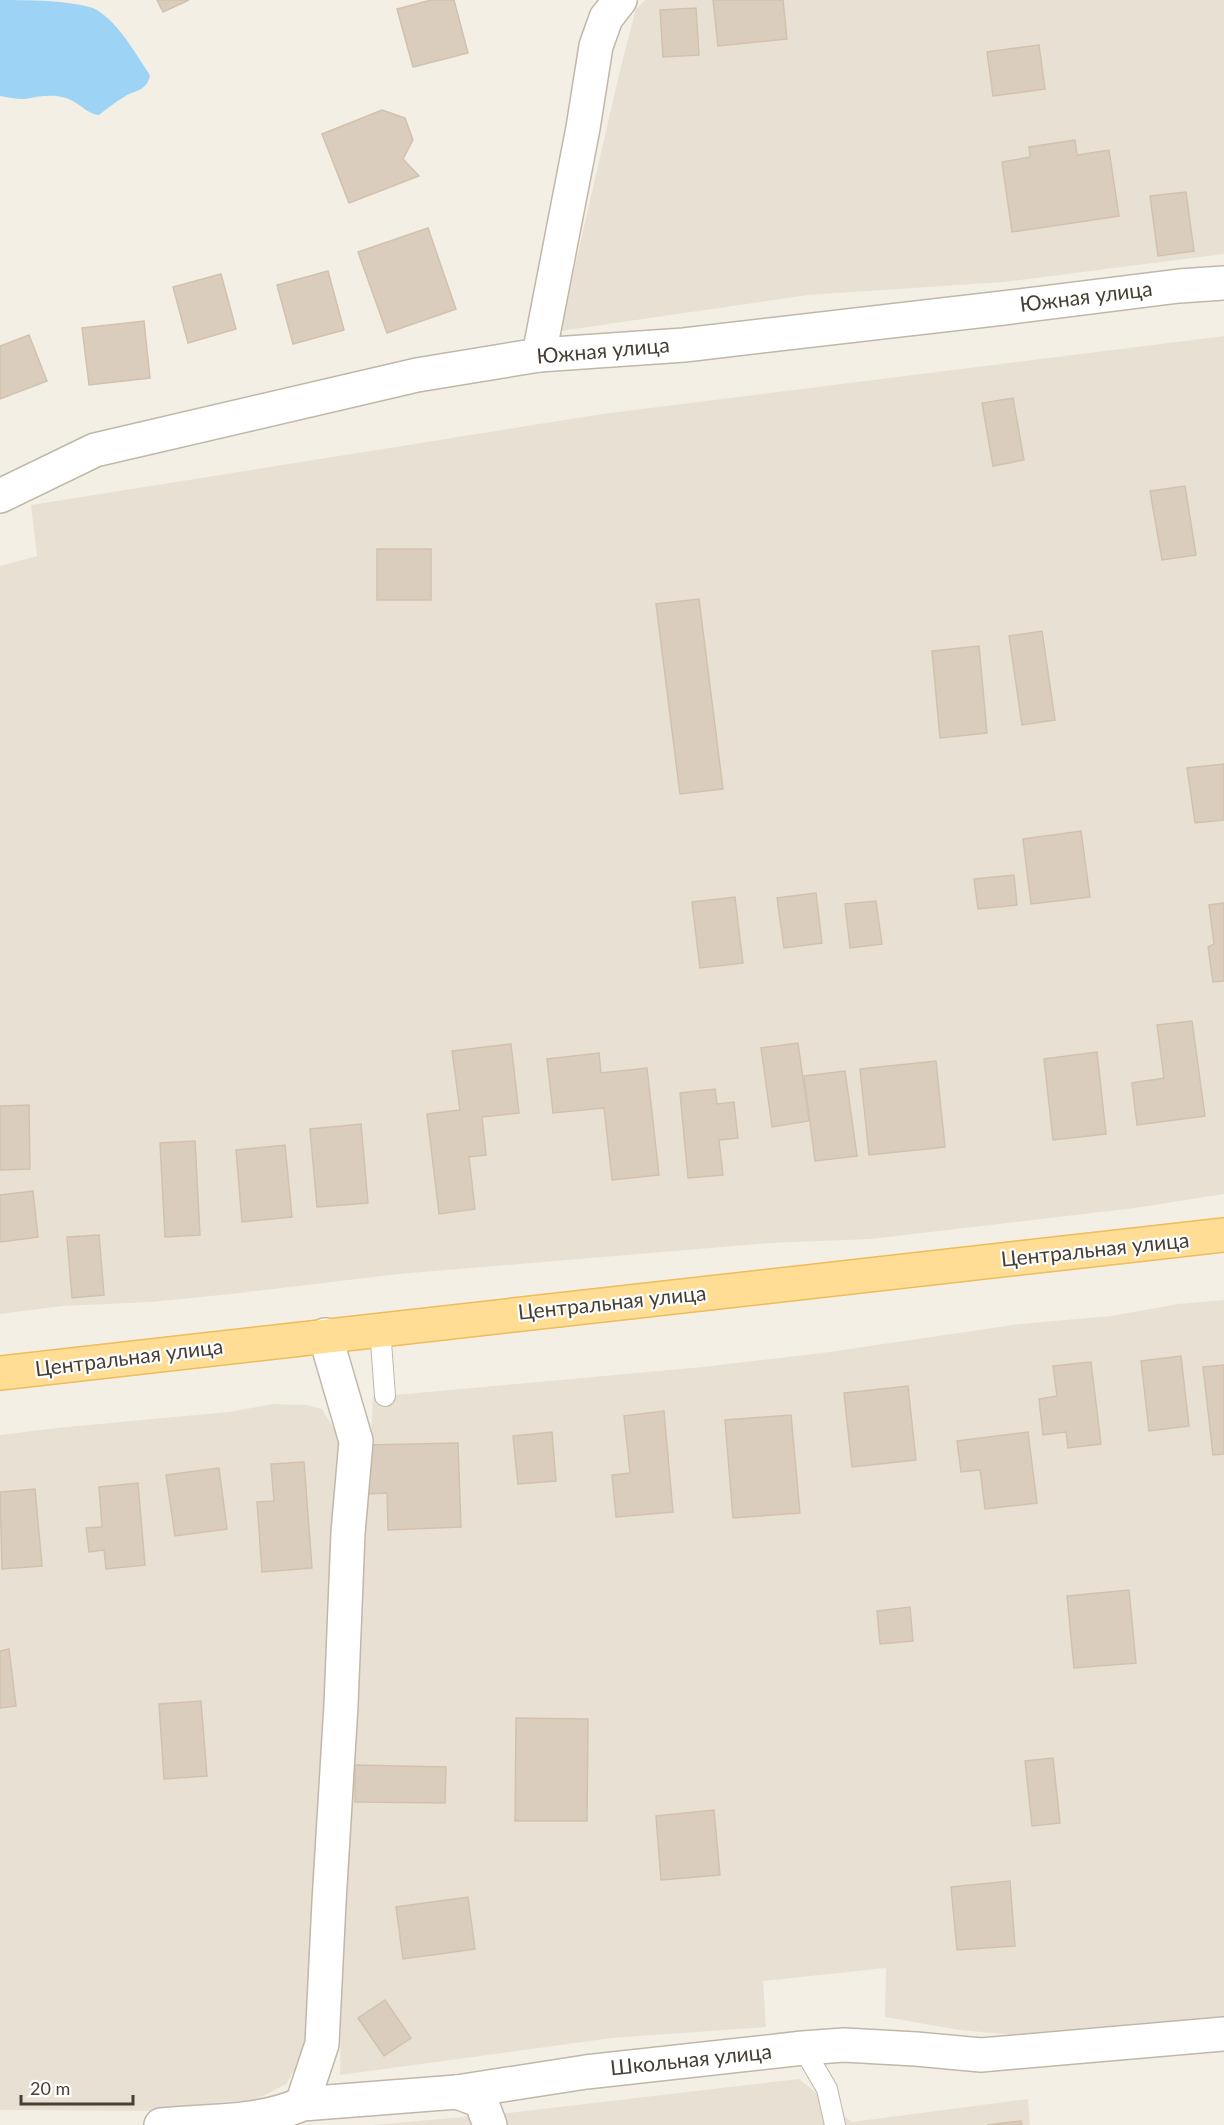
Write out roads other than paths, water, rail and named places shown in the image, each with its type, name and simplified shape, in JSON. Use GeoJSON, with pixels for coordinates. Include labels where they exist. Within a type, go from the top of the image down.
{"type":"FeatureCollection","features":[{"type":"Feature","properties":{"kind":"main road","name":"Центральная улица"},"geometry":{"type":"LineString","coordinates":[[0,1372],[1224,1235]]}},
{"type":"Feature","properties":{"kind":"street"},"geometry":{"type":"LineString","coordinates":[[538,355],[583,128],[596,46],[606,18],[620,0]]}},
{"type":"Feature","properties":{"kind":"street","name":"Южная улица"},"geometry":{"type":"LineString","coordinates":[[0,496],[95,450],[417,375],[538,355],[684,345],[1179,286],[1224,283]]}},
{"type":"Feature","properties":{"kind":"street"},"geometry":{"type":"LineString","coordinates":[[291,2114],[322,2044],[348,1533],[356,1441],[325,1335]]}},
{"type":"Feature","properties":{"kind":"street","name":"Школьная улица"},"geometry":{"type":"LineString","coordinates":[[161,2125],[291,2114],[586,2072],[803,2048],[844,2045],[981,2055],[1224,2034]]}},
{"type":"Feature","properties":{"kind":"street"},"geometry":{"type":"LineString","coordinates":[[457,2092],[481,2102],[490,2125]]}},
{"type":"Feature","properties":{"kind":"lane"},"geometry":{"type":"LineString","coordinates":[[380,1329],[385,1396]]}},
{"type":"Feature","properties":{"kind":"lane"},"geometry":{"type":"LineString","coordinates":[[803,2048],[827,2089],[835,2125]]}},
{"type":"Feature","properties":{"kind":"water"},"geometry":{"type":"Polygon","coordinates":[[[0,0],[60,2],[93,8],[109,20],[124,36],[150,76],[146,85],[99,115],[62,97],[24,99],[0,96],[0,0]]]}}]}
